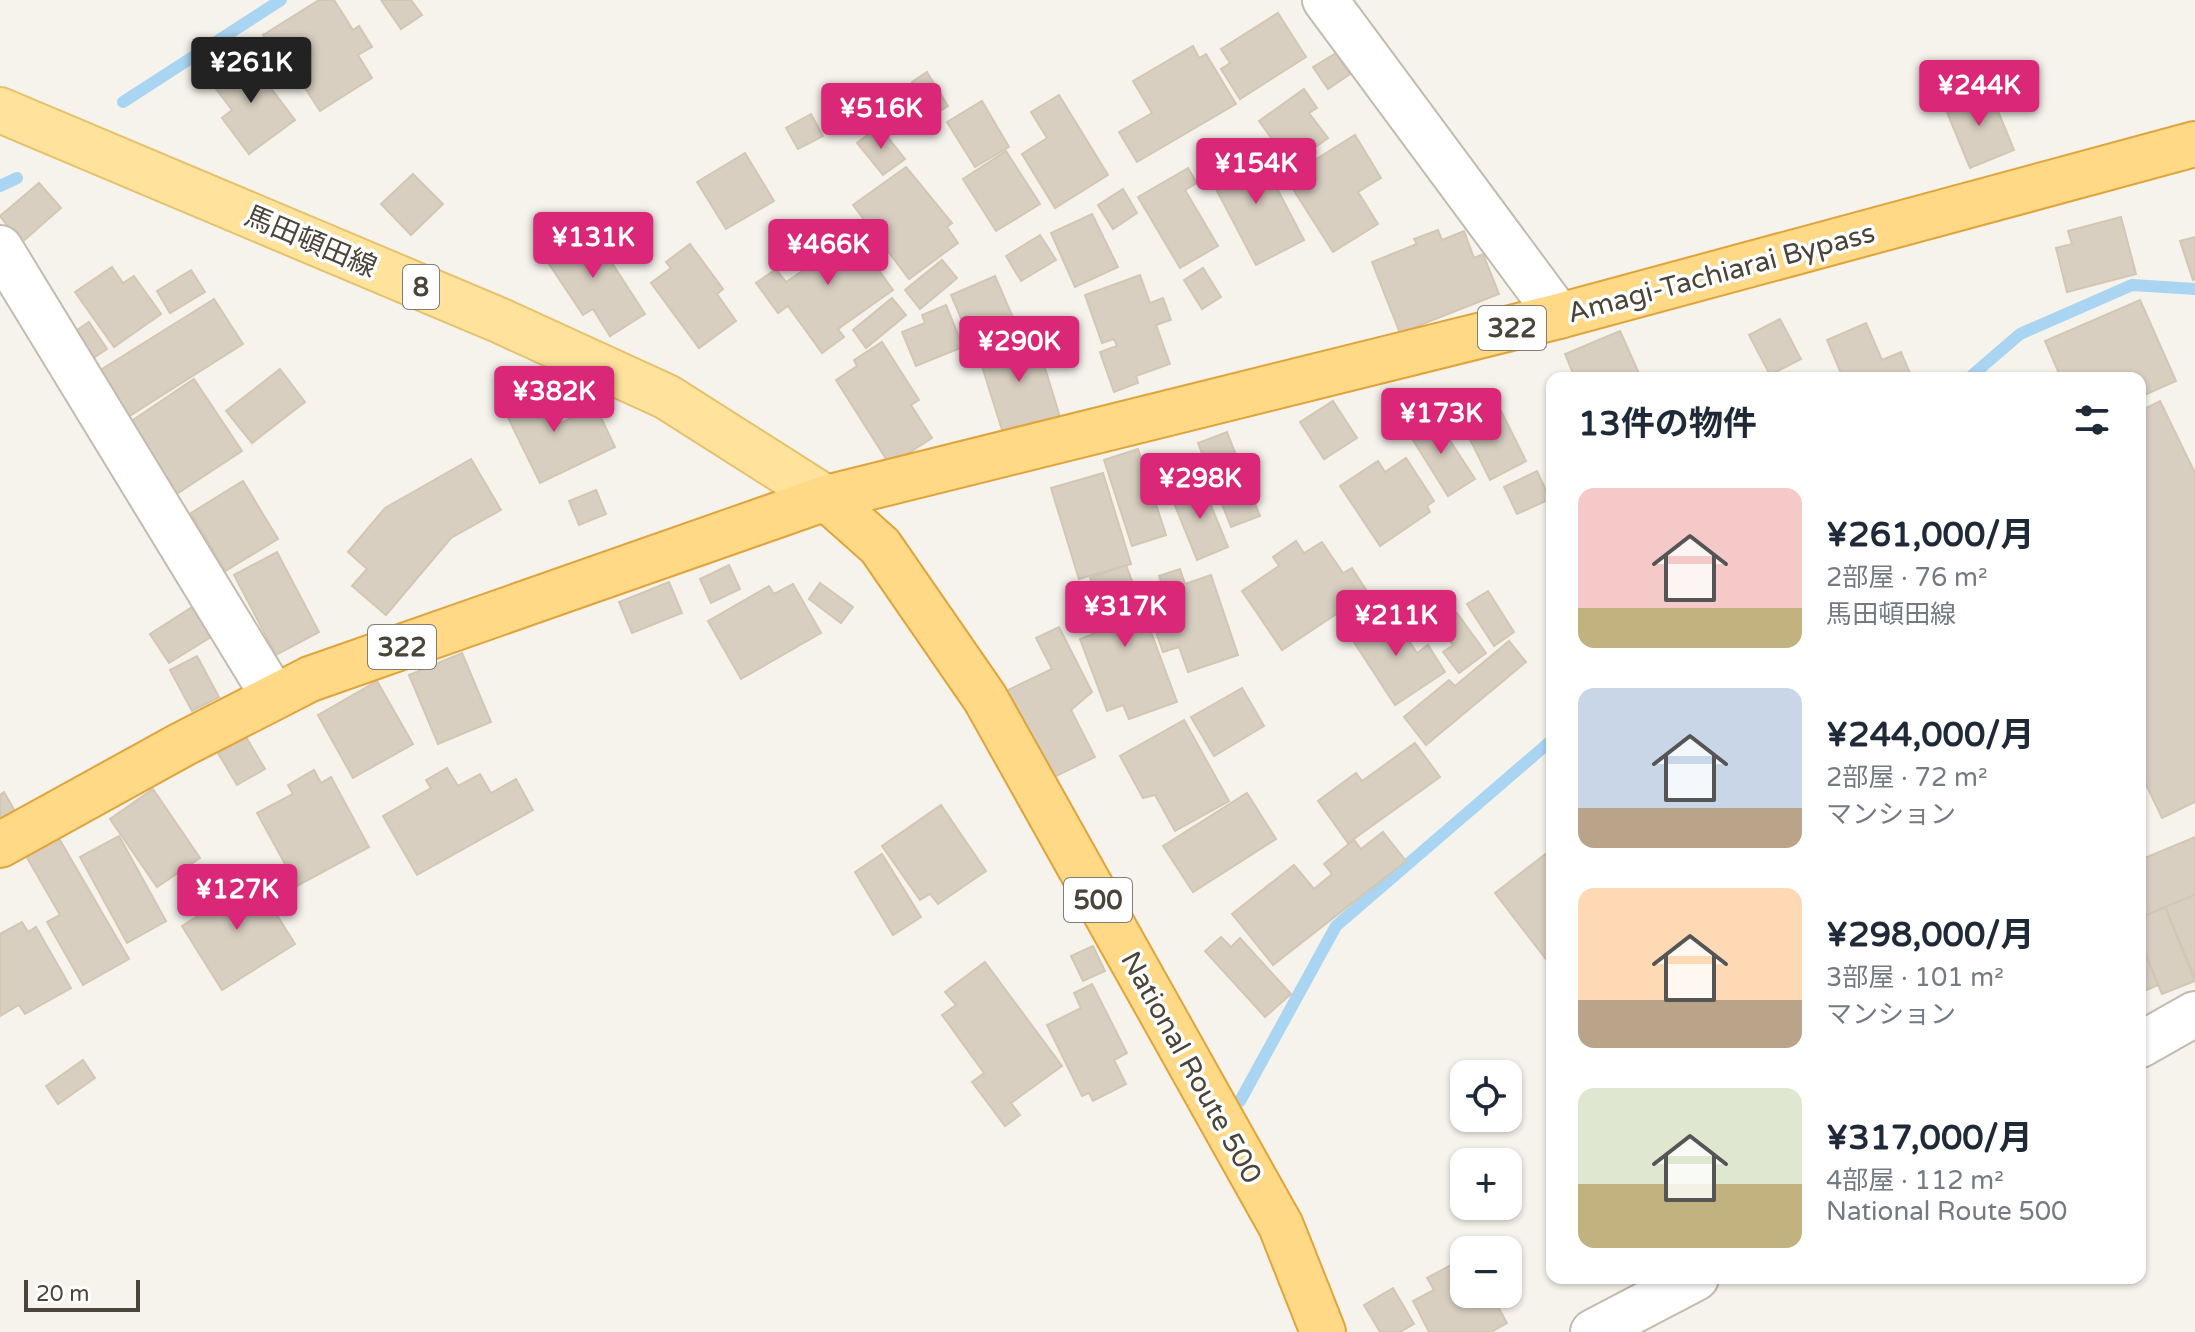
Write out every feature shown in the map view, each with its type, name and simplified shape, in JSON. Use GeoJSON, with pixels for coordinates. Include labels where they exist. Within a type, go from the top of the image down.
{"type":"FeatureCollection","features":[{"type":"Feature","properties":{"kind":"highway","name":"Amagi-Tachiarai Bypass"},"geometry":{"type":"LineString","coordinates":[[826,498],[1559,316],[2195,144]]}},
{"type":"Feature","properties":{"kind":"highway","name":"322"},"geometry":{"type":"LineString","coordinates":[[0,845],[310,679],[826,498]]}},
{"type":"Feature","properties":{"kind":"highway","name":"National Route 500"},"geometry":{"type":"LineString","coordinates":[[826,498],[880,546],[985,698],[1281,1226],[1323,1332]]}},
{"type":"Feature","properties":{"kind":"main road","name":"馬田頓田線"},"geometry":{"type":"LineString","coordinates":[[0,110],[501,321],[667,397],[826,498]]}},
{"type":"Feature","properties":{"kind":"street"},"geometry":{"type":"LineString","coordinates":[[1325,0],[1559,316]]}},
{"type":"Feature","properties":{"kind":"street"},"geometry":{"type":"LineString","coordinates":[[0,248],[274,697]]}},
{"type":"Feature","properties":{"kind":"street"},"geometry":{"type":"LineString","coordinates":[[2146,1042],[2195,1014]]}},
{"type":"Feature","properties":{"kind":"street"},"geometry":{"type":"LineString","coordinates":[[1593,1332],[1685,1284]]}},
{"type":"Feature","properties":{"kind":"building"},"geometry":{"type":"Polygon","coordinates":[[[319,0],[334,0],[353,30],[359,26],[372,47],[358,55],[372,78],[320,111],[290,65],[284,69],[263,35],[319,0]]]}},
{"type":"Feature","properties":{"kind":"building"},"geometry":{"type":"Polygon","coordinates":[[[381,0],[411,0],[422,15],[401,29],[381,0]]]}},
{"type":"Feature","properties":{"kind":"building"},"geometry":{"type":"Polygon","coordinates":[[[1278,13],[1306,57],[1240,99],[1221,69],[1230,63],[1221,49],[1278,13]]]}},
{"type":"Feature","properties":{"kind":"building"},"geometry":{"type":"Polygon","coordinates":[[[1193,46],[1199,58],[1206,54],[1236,104],[1137,162],[1119,132],[1152,113],[1133,81],[1193,46]]]}},
{"type":"Feature","properties":{"kind":"building"},"geometry":{"type":"Polygon","coordinates":[[[1336,53],[1350,74],[1328,89],[1313,67],[1336,53]]]}},
{"type":"Feature","properties":{"kind":"building"},"geometry":{"type":"Polygon","coordinates":[[[246,55],[295,120],[249,154],[222,118],[232,110],[210,81],[246,55]]]}},
{"type":"Feature","properties":{"kind":"building"},"geometry":{"type":"Polygon","coordinates":[[[927,72],[948,106],[932,116],[912,82],[927,72]]]}},
{"type":"Feature","properties":{"kind":"building"},"geometry":{"type":"Polygon","coordinates":[[[1988,87],[2014,150],[1970,168],[1944,105],[1988,87]]]}},
{"type":"Feature","properties":{"kind":"building"},"geometry":{"type":"Polygon","coordinates":[[[1304,89],[1317,108],[1309,113],[1328,138],[1291,165],[1259,121],[1304,89]]]}},
{"type":"Feature","properties":{"kind":"building"},"geometry":{"type":"Polygon","coordinates":[[[1059,95],[1108,175],[1055,208],[1022,154],[1047,138],[1031,112],[1059,95]]]}},
{"type":"Feature","properties":{"kind":"building"},"geometry":{"type":"Polygon","coordinates":[[[982,101],[1009,147],[975,167],[947,122],[982,101]]]}},
{"type":"Feature","properties":{"kind":"building"},"geometry":{"type":"Polygon","coordinates":[[[811,114],[823,136],[798,149],[786,128],[811,114]]]}},
{"type":"Feature","properties":{"kind":"building"},"geometry":{"type":"Polygon","coordinates":[[[879,126],[905,159],[883,175],[857,143],[879,126]]]}},
{"type":"Feature","properties":{"kind":"building"},"geometry":{"type":"Polygon","coordinates":[[[1355,135],[1381,178],[1358,192],[1378,224],[1333,252],[1286,178],[1355,135]]]}},
{"type":"Feature","properties":{"kind":"building"},"geometry":{"type":"Polygon","coordinates":[[[1256,148],[1304,240],[1256,265],[1207,172],[1256,148]]]}},
{"type":"Feature","properties":{"kind":"building"},"geometry":{"type":"Polygon","coordinates":[[[1006,151],[1040,204],[996,231],[963,179],[1006,151]]]}},
{"type":"Feature","properties":{"kind":"building"},"geometry":{"type":"Polygon","coordinates":[[[745,153],[774,201],[726,229],[697,182],[745,153]]]}},
{"type":"Feature","properties":{"kind":"building"},"geometry":{"type":"Polygon","coordinates":[[[906,167],[952,223],[947,227],[958,243],[909,279],[853,205],[906,167]]]}},
{"type":"Feature","properties":{"kind":"building"},"geometry":{"type":"Polygon","coordinates":[[[1188,168],[1197,183],[1185,190],[1218,246],[1180,268],[1138,197],[1188,168]]]}},
{"type":"Feature","properties":{"kind":"building"},"geometry":{"type":"Polygon","coordinates":[[[413,174],[443,204],[411,235],[381,204],[413,174]]]}},
{"type":"Feature","properties":{"kind":"building"},"geometry":{"type":"Polygon","coordinates":[[[39,183],[61,208],[21,243],[0,216],[39,183]]]}},
{"type":"Feature","properties":{"kind":"building"},"geometry":{"type":"Polygon","coordinates":[[[1123,189],[1137,213],[1113,229],[1098,205],[1123,189]]]}},
{"type":"Feature","properties":{"kind":"building"},"geometry":{"type":"Polygon","coordinates":[[[1092,214],[1118,267],[1075,287],[1051,233],[1092,214]]]}},
{"type":"Feature","properties":{"kind":"building"},"geometry":{"type":"Polygon","coordinates":[[[2121,217],[2136,274],[2067,292],[2056,248],[2072,244],[2068,231],[2121,217]]]}},
{"type":"Feature","properties":{"kind":"building"},"geometry":{"type":"Polygon","coordinates":[[[586,223],[645,314],[610,336],[593,309],[583,315],[541,252],[586,223]]]}},
{"type":"Feature","properties":{"kind":"building"},"geometry":{"type":"Polygon","coordinates":[[[833,226],[842,239],[852,233],[893,290],[838,329],[844,337],[822,353],[788,306],[778,313],[756,283],[776,269],[786,282],[811,265],[800,250],[833,226]]]}},
{"type":"Feature","properties":{"kind":"building"},"geometry":{"type":"Polygon","coordinates":[[[1438,230],[1442,240],[1464,231],[1474,258],[1483,254],[1499,294],[1400,333],[1372,262],[1417,244],[1414,239],[1438,230]]]}},
{"type":"Feature","properties":{"kind":"building"},"geometry":{"type":"Polygon","coordinates":[[[1040,235],[1056,260],[1021,281],[1006,256],[1040,235]]]}},
{"type":"Feature","properties":{"kind":"building"},"geometry":{"type":"Polygon","coordinates":[[[2195,237],[2195,279],[2193,280],[2180,241],[2195,237]]]}},
{"type":"Feature","properties":{"kind":"building"},"geometry":{"type":"Polygon","coordinates":[[[690,244],[723,289],[717,294],[736,321],[699,348],[651,283],[671,268],[666,262],[690,244]]]}},
{"type":"Feature","properties":{"kind":"building"},"geometry":{"type":"Polygon","coordinates":[[[942,260],[957,278],[920,309],[905,290],[942,260]]]}},
{"type":"Feature","properties":{"kind":"building"},"geometry":{"type":"Polygon","coordinates":[[[112,267],[123,283],[134,276],[161,314],[114,347],[75,292],[112,267]]]}},
{"type":"Feature","properties":{"kind":"building"},"geometry":{"type":"Polygon","coordinates":[[[1203,268],[1221,297],[1202,309],[1184,280],[1203,268]]]}},
{"type":"Feature","properties":{"kind":"building"},"geometry":{"type":"Polygon","coordinates":[[[191,270],[205,292],[170,313],[157,291],[191,270]]]}},
{"type":"Feature","properties":{"kind":"building"},"geometry":{"type":"Polygon","coordinates":[[[1140,275],[1150,303],[1163,298],[1171,320],[1156,325],[1170,364],[1136,376],[1138,383],[1114,392],[1100,352],[1117,346],[1114,339],[1102,343],[1085,295],[1140,275]]]}},
{"type":"Feature","properties":{"kind":"building"},"geometry":{"type":"Polygon","coordinates":[[[995,276],[1017,327],[973,346],[951,295],[995,276]]]}},
{"type":"Feature","properties":{"kind":"building"},"geometry":{"type":"Polygon","coordinates":[[[892,298],[906,315],[866,348],[853,330],[892,298]]]}},
{"type":"Feature","properties":{"kind":"building"},"geometry":{"type":"Polygon","coordinates":[[[214,299],[243,344],[123,420],[94,374],[214,299]]]}},
{"type":"Feature","properties":{"kind":"building"},"geometry":{"type":"Polygon","coordinates":[[[2140,300],[2176,381],[2146,394],[2146,372],[2058,372],[2045,341],[2140,300]]]}},
{"type":"Feature","properties":{"kind":"building"},"geometry":{"type":"Polygon","coordinates":[[[946,305],[963,347],[916,366],[902,332],[925,323],[922,315],[946,305]]]}},
{"type":"Feature","properties":{"kind":"building"},"geometry":{"type":"Polygon","coordinates":[[[1780,319],[1801,359],[1776,372],[1768,372],[1749,335],[1780,319]]]}},
{"type":"Feature","properties":{"kind":"building"},"geometry":{"type":"Polygon","coordinates":[[[89,322],[107,349],[92,359],[73,333],[89,322]]]}},
{"type":"Feature","properties":{"kind":"building"},"geometry":{"type":"Polygon","coordinates":[[[1866,323],[1882,360],[1901,352],[1909,372],[1840,372],[1827,340],[1866,323]]]}},
{"type":"Feature","properties":{"kind":"building"},"geometry":{"type":"Polygon","coordinates":[[[1620,331],[1638,372],[1572,372],[1565,354],[1620,331]]]}},
{"type":"Feature","properties":{"kind":"building"},"geometry":{"type":"Polygon","coordinates":[[[1034,332],[1060,417],[1003,433],[979,357],[995,352],[993,344],[1034,332]]]}},
{"type":"Feature","properties":{"kind":"building"},"geometry":{"type":"Polygon","coordinates":[[[882,342],[919,400],[911,405],[932,438],[890,465],[836,380],[857,366],[854,360],[882,342]]]}},
{"type":"Feature","properties":{"kind":"building"},"geometry":{"type":"Polygon","coordinates":[[[280,369],[305,402],[252,443],[226,411],[280,369]]]}},
{"type":"Feature","properties":{"kind":"building"},"geometry":{"type":"Polygon","coordinates":[[[194,379],[242,451],[175,495],[127,424],[194,379]]]}},
{"type":"Feature","properties":{"kind":"building"},"geometry":{"type":"Polygon","coordinates":[[[536,382],[556,425],[596,407],[615,447],[540,483],[499,399],[536,382]]]}},
{"type":"Feature","properties":{"kind":"building"},"geometry":{"type":"Polygon","coordinates":[[[1494,397],[1526,461],[1490,480],[1458,415],[1494,397]]]}},
{"type":"Feature","properties":{"kind":"building"},"geometry":{"type":"Polygon","coordinates":[[[1333,401],[1357,438],[1324,459],[1300,422],[1333,401]]]}},
{"type":"Feature","properties":{"kind":"building"},"geometry":{"type":"Polygon","coordinates":[[[2160,401],[2195,473],[2195,802],[2162,818],[2146,785],[2146,408],[2160,401]]]}},
{"type":"Feature","properties":{"kind":"building"},"geometry":{"type":"Polygon","coordinates":[[[1434,416],[1475,479],[1448,496],[1408,432],[1434,416]]]}},
{"type":"Feature","properties":{"kind":"building"},"geometry":{"type":"Polygon","coordinates":[[[1227,432],[1260,516],[1231,527],[1198,443],[1227,432]]]}},
{"type":"Feature","properties":{"kind":"building"},"geometry":{"type":"Polygon","coordinates":[[[1138,449],[1166,535],[1132,546],[1104,460],[1138,449]]]}},
{"type":"Feature","properties":{"kind":"building"},"geometry":{"type":"Polygon","coordinates":[[[1406,458],[1434,501],[1427,506],[1430,512],[1380,546],[1340,486],[1378,461],[1385,472],[1406,458]]]}},
{"type":"Feature","properties":{"kind":"building"},"geometry":{"type":"Polygon","coordinates":[[[471,459],[501,510],[451,538],[386,615],[352,586],[367,569],[348,552],[385,508],[471,459]]]}},
{"type":"Feature","properties":{"kind":"building"},"geometry":{"type":"Polygon","coordinates":[[[1537,471],[1546,490],[1546,501],[1517,514],[1504,487],[1537,471]]]}},
{"type":"Feature","properties":{"kind":"building"},"geometry":{"type":"Polygon","coordinates":[[[1103,473],[1131,564],[1079,579],[1051,488],[1103,473]]]}},
{"type":"Feature","properties":{"kind":"building"},"geometry":{"type":"Polygon","coordinates":[[[243,481],[278,539],[225,571],[191,513],[243,481]]]}},
{"type":"Feature","properties":{"kind":"building"},"geometry":{"type":"Polygon","coordinates":[[[1201,481],[1228,547],[1197,560],[1174,503],[1182,500],[1179,490],[1201,481]]]}},
{"type":"Feature","properties":{"kind":"building"},"geometry":{"type":"Polygon","coordinates":[[[596,490],[606,514],[579,525],[569,501],[596,490]]]}},
{"type":"Feature","properties":{"kind":"building"},"geometry":{"type":"Polygon","coordinates":[[[1296,541],[1304,553],[1322,542],[1343,573],[1352,568],[1368,593],[1282,650],[1242,591],[1279,566],[1273,557],[1296,541]]]}},
{"type":"Feature","properties":{"kind":"building"},"geometry":{"type":"Polygon","coordinates":[[[277,552],[319,632],[276,655],[234,575],[277,552]]]}},
{"type":"Feature","properties":{"kind":"building"},"geometry":{"type":"Polygon","coordinates":[[[729,565],[740,589],[711,603],[700,579],[729,565]]]}},
{"type":"Feature","properties":{"kind":"building"},"geometry":{"type":"Polygon","coordinates":[[[1126,565],[1177,702],[1129,719],[1123,705],[1107,711],[1080,639],[1095,633],[1086,608],[1100,603],[1090,578],[1126,565]]]}},
{"type":"Feature","properties":{"kind":"building"},"geometry":{"type":"Polygon","coordinates":[[[1180,569],[1185,584],[1211,575],[1238,655],[1188,672],[1179,647],[1163,652],[1142,592],[1162,585],[1159,576],[1180,569]]]}},
{"type":"Feature","properties":{"kind":"building"},"geometry":{"type":"Polygon","coordinates":[[[669,582],[682,613],[632,633],[619,602],[669,582]]]}},
{"type":"Feature","properties":{"kind":"building"},"geometry":{"type":"Polygon","coordinates":[[[820,583],[853,607],[841,623],[809,599],[820,583]]]}},
{"type":"Feature","properties":{"kind":"building"},"geometry":{"type":"Polygon","coordinates":[[[793,584],[821,633],[741,679],[708,621],[769,586],[774,594],[793,584]]]}},
{"type":"Feature","properties":{"kind":"building"},"geometry":{"type":"Polygon","coordinates":[[[1488,591],[1514,632],[1494,646],[1467,604],[1488,591]]]}},
{"type":"Feature","properties":{"kind":"building"},"geometry":{"type":"Polygon","coordinates":[[[197,604],[216,634],[169,663],[150,634],[197,604]]]}},
{"type":"Feature","properties":{"kind":"building"},"geometry":{"type":"Polygon","coordinates":[[[1389,610],[1417,653],[1428,645],[1445,672],[1395,705],[1350,636],[1389,610]]]}},
{"type":"Feature","properties":{"kind":"building"},"geometry":{"type":"Polygon","coordinates":[[[1457,613],[1486,653],[1459,673],[1443,652],[1453,645],[1438,626],[1457,613]]]}},
{"type":"Feature","properties":{"kind":"building"},"geometry":{"type":"Polygon","coordinates":[[[1059,627],[1092,692],[1071,710],[1095,757],[1050,779],[1006,691],[1052,669],[1036,638],[1059,627]]]}},
{"type":"Feature","properties":{"kind":"building"},"geometry":{"type":"Polygon","coordinates":[[[1509,641],[1526,662],[1426,745],[1404,717],[1449,680],[1455,686],[1509,641]]]}},
{"type":"Feature","properties":{"kind":"building"},"geometry":{"type":"Polygon","coordinates":[[[462,653],[491,722],[438,744],[409,675],[462,653]]]}},
{"type":"Feature","properties":{"kind":"building"},"geometry":{"type":"Polygon","coordinates":[[[197,656],[219,697],[192,711],[170,670],[197,656]]]}},
{"type":"Feature","properties":{"kind":"building"},"geometry":{"type":"Polygon","coordinates":[[[377,681],[413,744],[353,778],[318,715],[377,681]]]}},
{"type":"Feature","properties":{"kind":"building"},"geometry":{"type":"Polygon","coordinates":[[[1242,688],[1264,726],[1214,756],[1191,717],[1242,688]]]}},
{"type":"Feature","properties":{"kind":"building"},"geometry":{"type":"Polygon","coordinates":[[[1184,720],[1229,801],[1175,831],[1155,795],[1143,798],[1120,756],[1184,720]]]}},
{"type":"Feature","properties":{"kind":"building"},"geometry":{"type":"Polygon","coordinates":[[[246,737],[265,769],[237,785],[218,753],[246,737]]]}},
{"type":"Feature","properties":{"kind":"building"},"geometry":{"type":"Polygon","coordinates":[[[1415,743],[1440,777],[1348,843],[1318,801],[1356,773],[1362,781],[1415,743]]]}},
{"type":"Feature","properties":{"kind":"building"},"geometry":{"type":"Polygon","coordinates":[[[447,768],[458,786],[480,774],[491,793],[516,779],[533,810],[417,875],[383,816],[431,788],[426,780],[447,768]]]}},
{"type":"Feature","properties":{"kind":"building"},"geometry":{"type":"Polygon","coordinates":[[[314,770],[321,783],[331,777],[369,847],[297,886],[257,813],[293,794],[288,785],[314,770]]]}},
{"type":"Feature","properties":{"kind":"building"},"geometry":{"type":"Polygon","coordinates":[[[153,789],[200,858],[157,887],[110,819],[153,789]]]}},
{"type":"Feature","properties":{"kind":"building"},"geometry":{"type":"Polygon","coordinates":[[[4,792],[16,813],[0,822],[0,795],[4,792]]]}},
{"type":"Feature","properties":{"kind":"building"},"geometry":{"type":"Polygon","coordinates":[[[1247,793],[1276,839],[1193,892],[1163,846],[1247,793]]]}},
{"type":"Feature","properties":{"kind":"building"},"geometry":{"type":"Polygon","coordinates":[[[941,805],[986,871],[938,904],[930,894],[920,900],[882,846],[941,805]]]}},
{"type":"Feature","properties":{"kind":"building"},"geometry":{"type":"Polygon","coordinates":[[[1383,832],[1406,861],[1273,965],[1232,914],[1294,865],[1314,889],[1332,874],[1324,864],[1354,840],[1361,849],[1383,832]]]}},
{"type":"Feature","properties":{"kind":"building"},"geometry":{"type":"Polygon","coordinates":[[[57,835],[129,959],[83,985],[47,922],[60,915],[25,854],[57,835]]]}},
{"type":"Feature","properties":{"kind":"building"},"geometry":{"type":"Polygon","coordinates":[[[119,836],[166,921],[127,943],[80,857],[119,836]]]}},
{"type":"Feature","properties":{"kind":"building"},"geometry":{"type":"Polygon","coordinates":[[[2195,837],[2195,895],[2146,915],[2146,857],[2195,837]]]}},
{"type":"Feature","properties":{"kind":"building"},"geometry":{"type":"Polygon","coordinates":[[[882,854],[921,917],[893,935],[855,872],[882,854]]]}},
{"type":"Feature","properties":{"kind":"building"},"geometry":{"type":"Polygon","coordinates":[[[1546,854],[1546,959],[1495,893],[1546,854]]]}},
{"type":"Feature","properties":{"kind":"building"},"geometry":{"type":"Polygon","coordinates":[[[229,874],[239,890],[255,880],[295,944],[222,990],[182,926],[215,905],[205,889],[229,874]]]}},
{"type":"Feature","properties":{"kind":"building"},"geometry":{"type":"Polygon","coordinates":[[[2195,895],[2195,978],[2165,907],[2195,895]]]}},
{"type":"Feature","properties":{"kind":"building"},"geometry":{"type":"Polygon","coordinates":[[[2165,907],[2195,981],[2162,994],[2146,955],[2146,915],[2165,907]]]}},
{"type":"Feature","properties":{"kind":"building"},"geometry":{"type":"Polygon","coordinates":[[[22,922],[28,932],[36,927],[71,988],[25,1014],[19,1005],[0,1016],[0,934],[22,922]]]}},
{"type":"Feature","properties":{"kind":"building"},"geometry":{"type":"Polygon","coordinates":[[[1221,937],[1231,947],[1240,938],[1291,994],[1265,1017],[1205,951],[1221,937]]]}},
{"type":"Feature","properties":{"kind":"building"},"geometry":{"type":"Polygon","coordinates":[[[1093,946],[1105,971],[1083,981],[1071,956],[1093,946]]]}},
{"type":"Feature","properties":{"kind":"building"},"geometry":{"type":"Polygon","coordinates":[[[2146,956],[2158,985],[2146,990],[2146,956]]]}},
{"type":"Feature","properties":{"kind":"building"},"geometry":{"type":"Polygon","coordinates":[[[985,962],[1062,1066],[1011,1103],[1020,1115],[1005,1126],[972,1082],[984,1073],[942,1015],[956,1005],[945,992],[985,962]]]}},
{"type":"Feature","properties":{"kind":"building"},"geometry":{"type":"Polygon","coordinates":[[[1092,984],[1127,1053],[1114,1060],[1126,1084],[1093,1101],[1089,1093],[1082,1096],[1047,1025],[1081,1008],[1074,993],[1092,984]]]}},
{"type":"Feature","properties":{"kind":"building"},"geometry":{"type":"Polygon","coordinates":[[[83,1060],[95,1078],[58,1104],[46,1086],[83,1060]]]}},
{"type":"Feature","properties":{"kind":"building"},"geometry":{"type":"Polygon","coordinates":[[[1450,1266],[1450,1308],[1499,1308],[1507,1323],[1491,1332],[1429,1332],[1413,1301],[1434,1290],[1427,1278],[1450,1266]]]}},
{"type":"Feature","properties":{"kind":"building"},"geometry":{"type":"Polygon","coordinates":[[[1393,1288],[1414,1324],[1400,1332],[1380,1332],[1364,1305],[1393,1288]]]}},
{"type":"Feature","properties":{"kind":"waterway"},"geometry":{"type":"LineString","coordinates":[[123,102],[281,0]]}},
{"type":"Feature","properties":{"kind":"waterway"},"geometry":{"type":"LineString","coordinates":[[0,186],[17,178]]}},
{"type":"Feature","properties":{"kind":"waterway"},"geometry":{"type":"LineString","coordinates":[[1976,372],[2020,334],[2132,285],[2195,289]]}},
{"type":"Feature","properties":{"kind":"waterway"},"geometry":{"type":"LineString","coordinates":[[1240,1101],[1336,926],[1546,745]]}}]}
